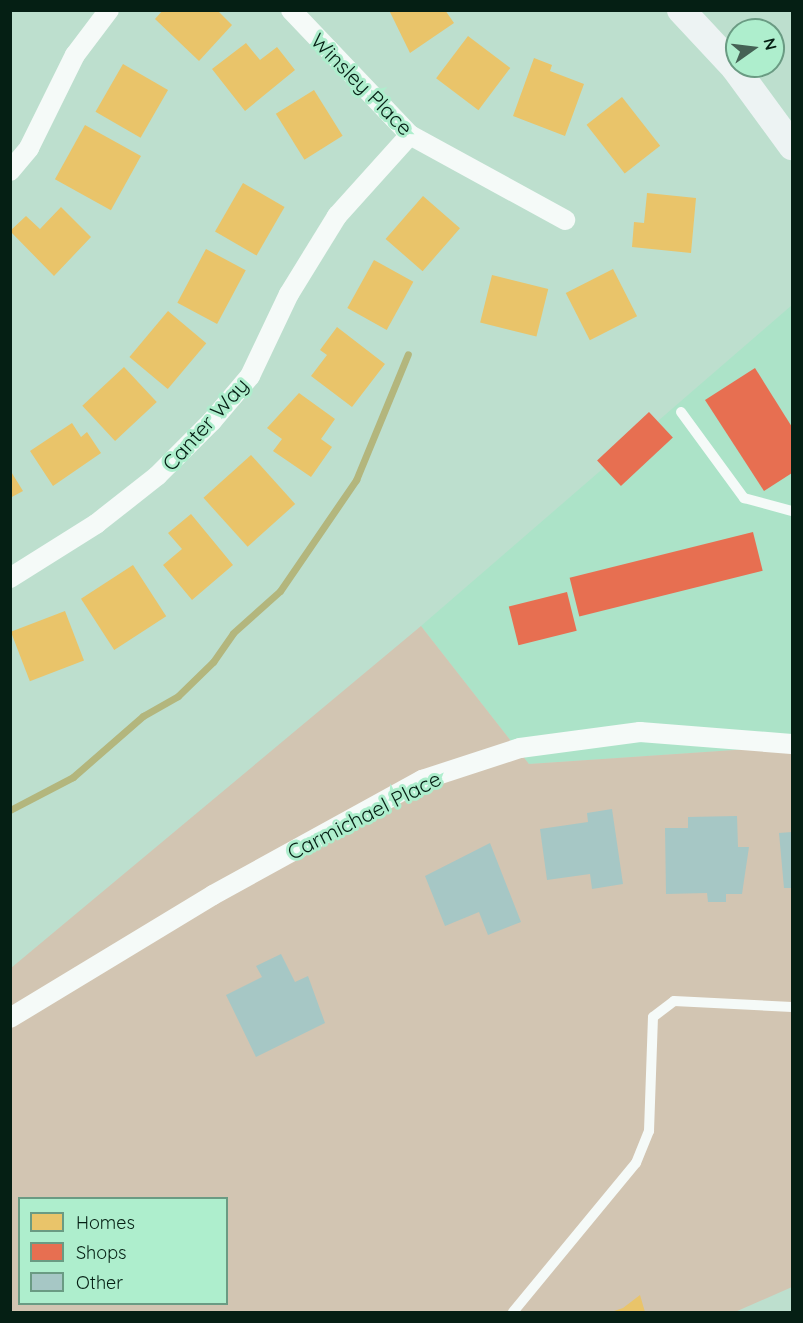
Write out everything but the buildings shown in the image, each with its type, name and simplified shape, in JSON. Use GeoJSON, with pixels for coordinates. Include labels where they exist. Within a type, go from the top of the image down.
{"type":"FeatureCollection","features":[{"type":"Feature","properties":{"kind":"main road"},"geometry":{"type":"LineString","coordinates":[[681,10],[735,68],[792,146]]}},
{"type":"Feature","properties":{"kind":"street"},"geometry":{"type":"LineString","coordinates":[[10,171],[28,148],[75,55],[109,10]]}},
{"type":"Feature","properties":{"kind":"street","name":"Winsley Place"},"geometry":{"type":"LineString","coordinates":[[291,10],[410,135],[565,220]]}},
{"type":"Feature","properties":{"kind":"street","name":"Canter Way"},"geometry":{"type":"LineString","coordinates":[[10,578],[96,524],[157,476],[212,421],[250,376],[290,294],[337,216],[410,135]]}},
{"type":"Feature","properties":{"kind":"street","name":"Carmichael Place"},"geometry":{"type":"LineString","coordinates":[[10,1018],[213,895],[422,780],[520,748],[640,732],[792,744]]}},
{"type":"Feature","properties":{"kind":"lane"},"geometry":{"type":"LineString","coordinates":[[681,412],[744,498],[792,511]]}},
{"type":"Feature","properties":{"kind":"lane"},"geometry":{"type":"LineString","coordinates":[[513,1312],[636,1163],[649,1131],[653,1017],[674,1001],[792,1007]]}},
{"type":"Feature","properties":{"kind":"shaded area"},"geometry":{"type":"Polygon","coordinates":[[[792,305],[792,746],[529,764],[421,626],[792,305]]]}},
{"type":"Feature","properties":{"kind":"shaded area"},"geometry":{"type":"Polygon","coordinates":[[[421,626],[529,764],[792,746],[792,1287],[735,1312],[11,1312],[11,968],[421,626]]]}},
{"type":"Feature","properties":{"kind":"waterway"},"geometry":{"type":"LineString","coordinates":[[10,810],[73,777],[143,716],[178,696],[213,662],[233,633],[280,591],[356,480],[408,354]]}}]}
